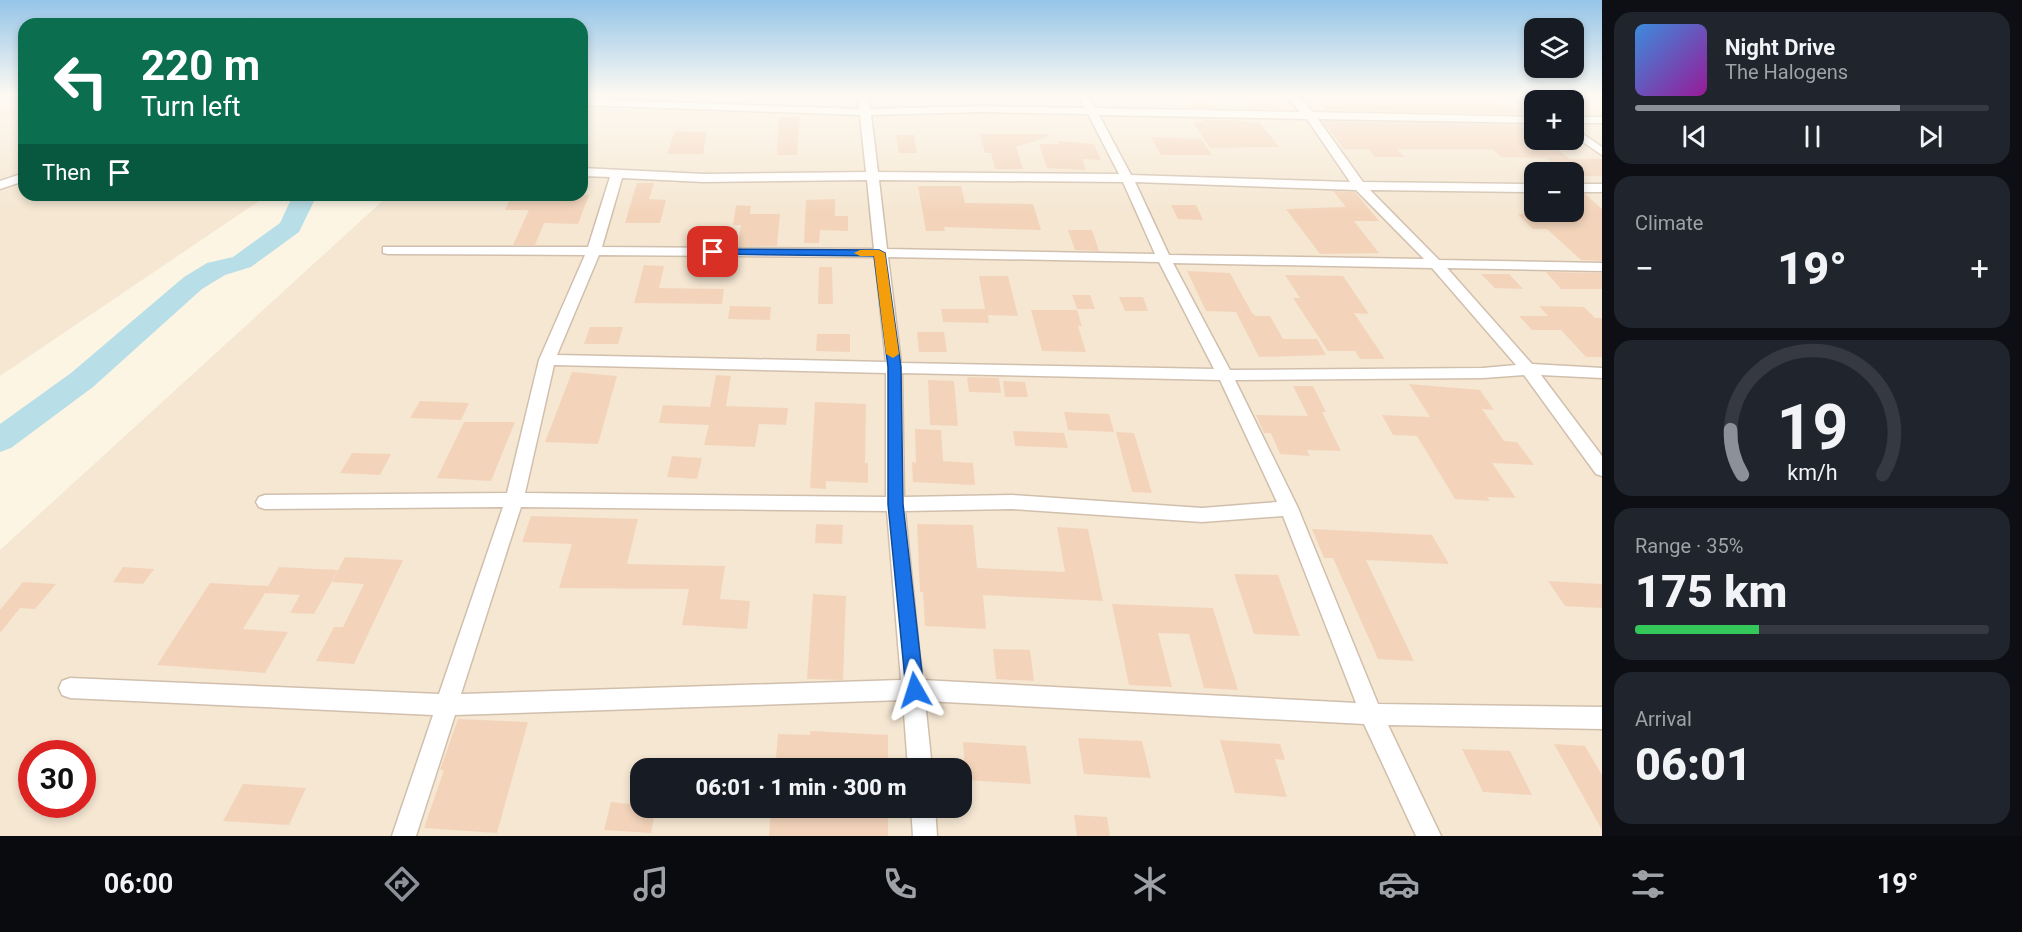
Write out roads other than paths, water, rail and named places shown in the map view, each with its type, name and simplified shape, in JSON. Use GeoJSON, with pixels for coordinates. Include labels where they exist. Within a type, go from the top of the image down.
{"type":"FeatureCollection","features":[{"type":"Feature","properties":{"kind":"street"},"geometry":{"type":"LineString","coordinates":[[867,134],[879,253],[894,367],[896,504],[915,690],[919,758]]}},
{"type":"Feature","properties":{"kind":"street"},"geometry":{"type":"LineString","coordinates":[[1103,134],[1127,178],[1164,259],[1225,375],[1289,508],[1371,714],[1429,836]]}},
{"type":"Feature","properties":{"kind":"street"},"geometry":{"type":"LineString","coordinates":[[1323,134],[1359,186],[1437,265],[1528,369],[1602,469]]}},
{"type":"Feature","properties":{"kind":"street"},"geometry":{"type":"LineString","coordinates":[[1584,138],[1602,152]]}},
{"type":"Feature","properties":{"kind":"street"},"geometry":{"type":"LineString","coordinates":[[588,172],[704,178],[872,176],[1127,178],[1359,186],[1524,188]]}},
{"type":"Feature","properties":{"kind":"street"},"geometry":{"type":"LineString","coordinates":[[404,836],[514,500],[547,360],[594,251],[617,173]]}},
{"type":"Feature","properties":{"kind":"street"},"geometry":{"type":"LineString","coordinates":[[0,185],[18,179]]}},
{"type":"Feature","properties":{"kind":"street"},"geometry":{"type":"LineString","coordinates":[[1584,188],[1602,188]]}},
{"type":"Feature","properties":{"kind":"street"},"geometry":{"type":"LineString","coordinates":[[388,250],[879,253],[1602,267]]}},
{"type":"Feature","properties":{"kind":"street"},"geometry":{"type":"LineString","coordinates":[[547,360],[1225,375],[1483,373],[1528,369],[1602,373]]}},
{"type":"Feature","properties":{"kind":"street"},"geometry":{"type":"LineString","coordinates":[[265,502],[514,500],[896,504],[1012,502],[1202,515],[1289,508]]}},
{"type":"Feature","properties":{"kind":"street"},"geometry":{"type":"LineString","coordinates":[[70,688],[445,705],[915,690],[1371,714],[1602,718]]}},
{"type":"Feature","properties":{"kind":"street"},"geometry":{"type":"LineString","coordinates":[[924,818],[925,836]]}},
{"type":"Feature","properties":{"kind":"waterway"},"geometry":{"type":"LineString","coordinates":[[0,440],[82,380],[193,283],[216,269],[242,262],[290,227],[302,201]]}}]}
